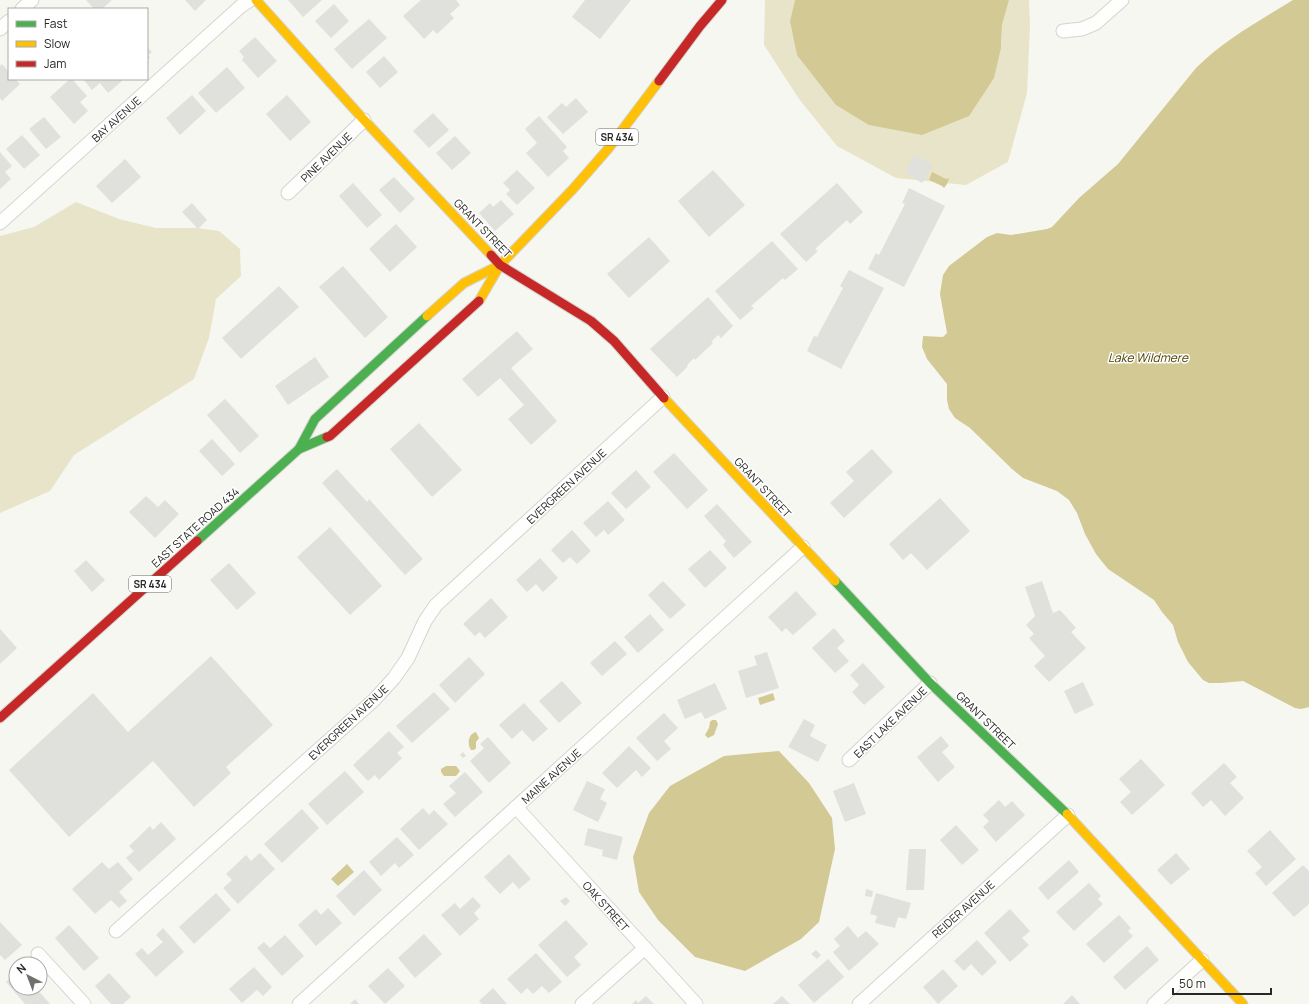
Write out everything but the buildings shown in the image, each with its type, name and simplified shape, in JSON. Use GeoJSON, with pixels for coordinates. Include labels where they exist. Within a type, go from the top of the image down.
{"type":"FeatureCollection","features":[{"type":"Feature","properties":{"kind":"street"},"geometry":{"type":"LineString","coordinates":[[23,8],[32,0]]}},
{"type":"Feature","properties":{"kind":"street","name":"BAY AVENUE"},"geometry":{"type":"LineString","coordinates":[[0,223],[241,6],[250,0]]}},
{"type":"Feature","properties":{"kind":"street","name":"GRANT STREET"},"geometry":{"type":"LineString","coordinates":[[256,0],[364,120],[500,265],[591,321],[614,341],[663,397],[930,683],[1068,815],[1243,1004]]}},
{"type":"Feature","properties":{"kind":"street","name":"SR 434"},"geometry":{"type":"LineString","coordinates":[[299,449],[330,436],[479,301],[500,265],[573,190],[608,149],[700,26],[722,0]]}},
{"type":"Feature","properties":{"kind":"street"},"geometry":{"type":"LineString","coordinates":[[1063,31],[1082,28],[1096,23],[1122,0]]}},
{"type":"Feature","properties":{"kind":"street"},"geometry":{"type":"LineString","coordinates":[[0,29],[8,22]]}},
{"type":"Feature","properties":{"kind":"street","name":"PINE AVENUE"},"geometry":{"type":"LineString","coordinates":[[288,193],[364,120]]}},
{"type":"Feature","properties":{"kind":"street","name":"SR 434"},"geometry":{"type":"LineString","coordinates":[[299,449],[315,419],[379,360],[464,283],[500,265]]}},
{"type":"Feature","properties":{"kind":"street","name":"EVERGREEN AVENUE"},"geometry":{"type":"LineString","coordinates":[[116,931],[374,700],[394,678],[408,658],[425,621],[436,605],[663,397]]}},
{"type":"Feature","properties":{"kind":"street","name":"EAST STATE ROAD 434"},"geometry":{"type":"LineString","coordinates":[[0,718],[299,449]]}},
{"type":"Feature","properties":{"kind":"street","name":"MAINE AVENUE"},"geometry":{"type":"LineString","coordinates":[[299,1004],[803,547]]}},
{"type":"Feature","properties":{"kind":"street","name":"EAST LAKE AVENUE"},"geometry":{"type":"LineString","coordinates":[[849,760],[930,683]]}},
{"type":"Feature","properties":{"kind":"street","name":"OAK STREET"},"geometry":{"type":"LineString","coordinates":[[516,807],[696,1004]]}},
{"type":"Feature","properties":{"kind":"street","name":"REIDER AVENUE"},"geometry":{"type":"LineString","coordinates":[[858,1004],[1068,815]]}},
{"type":"Feature","properties":{"kind":"street"},"geometry":{"type":"LineString","coordinates":[[582,1004],[645,948]]}},
{"type":"Feature","properties":{"kind":"street"},"geometry":{"type":"LineString","coordinates":[[38,954],[84,1004]]}},
{"type":"Feature","properties":{"kind":"street"},"geometry":{"type":"LineString","coordinates":[[1154,1004],[1202,960]]}},
{"type":"Feature","properties":{"kind":"shaded area"},"geometry":{"type":"Polygon","coordinates":[[[765,0],[795,0],[790,21],[1001,48],[1002,25],[1009,0],[1029,0],[1030,27],[1027,93],[1008,162],[966,185],[896,178],[837,146],[799,99],[764,45],[765,0]]]}},
{"type":"Feature","properties":{"kind":"shaded area"},"geometry":{"type":"Polygon","coordinates":[[[76,202],[119,219],[156,228],[197,228],[219,231],[240,249],[241,276],[216,299],[209,338],[194,379],[74,455],[50,491],[0,513],[0,236],[34,227],[76,202]]]}},
{"type":"Feature","properties":{"kind":"water"},"geometry":{"type":"Polygon","coordinates":[[[795,0],[1009,0],[1002,25],[1001,48],[994,78],[969,116],[922,135],[869,125],[836,105],[797,55],[790,21],[795,0]]]}},
{"type":"Feature","properties":{"kind":"water","name":"Lake Wildmere"},"geometry":{"type":"Polygon","coordinates":[[[1293,0],[1309,0],[1309,707],[1301,709],[1295,708],[1243,681],[1209,683],[1203,680],[1188,662],[1178,642],[1173,625],[1154,600],[1108,569],[1096,554],[1085,534],[1077,513],[1069,500],[1057,491],[1023,478],[970,428],[955,418],[949,409],[947,400],[947,384],[927,359],[922,347],[923,336],[943,337],[947,333],[940,294],[943,275],[949,266],[987,237],[997,233],[1011,235],[1052,227],[1079,198],[1118,164],[1196,68],[1230,40],[1293,0]]]}},
{"type":"Feature","properties":{"kind":"water"},"geometry":{"type":"Polygon","coordinates":[[[932,172],[946,179],[949,178],[944,188],[929,180],[932,172]]]}},
{"type":"Feature","properties":{"kind":"water"},"geometry":{"type":"Polygon","coordinates":[[[773,693],[775,700],[760,705],[758,698],[773,693]]]}},
{"type":"Feature","properties":{"kind":"water"},"geometry":{"type":"Polygon","coordinates":[[[712,720],[716,720],[718,724],[714,735],[708,738],[705,735],[712,720]]]}},
{"type":"Feature","properties":{"kind":"water"},"geometry":{"type":"Polygon","coordinates":[[[476,732],[479,738],[476,742],[476,748],[471,750],[469,740],[471,735],[476,732]]]}},
{"type":"Feature","properties":{"kind":"water"},"geometry":{"type":"Polygon","coordinates":[[[779,751],[809,783],[832,818],[835,849],[819,922],[801,939],[745,971],[695,957],[658,920],[639,892],[633,857],[649,813],[670,786],[724,756],[779,751]]]}},
{"type":"Feature","properties":{"kind":"water"},"geometry":{"type":"Polygon","coordinates":[[[446,766],[456,766],[460,771],[456,776],[444,776],[441,769],[446,766]]]}},
{"type":"Feature","properties":{"kind":"water"},"geometry":{"type":"Polygon","coordinates":[[[347,864],[354,872],[338,886],[331,879],[347,864]]]}},
{"type":"Feature","properties":{"kind":"traffic: fast"},"geometry":{"type":"LineString","coordinates":[[299,449],[315,419],[427,316]]}},
{"type":"Feature","properties":{"kind":"traffic: fast"},"geometry":{"type":"LineString","coordinates":[[197,541],[299,449],[327,437]]}},
{"type":"Feature","properties":{"kind":"traffic: fast"},"geometry":{"type":"LineString","coordinates":[[835,581],[930,683],[1067,814]]}},
{"type":"Feature","properties":{"kind":"traffic: slow"},"geometry":{"type":"LineString","coordinates":[[256,0],[364,120],[491,255]]}},
{"type":"Feature","properties":{"kind":"traffic: slow"},"geometry":{"type":"LineString","coordinates":[[479,301],[500,265],[573,189],[608,149],[659,81]]}},
{"type":"Feature","properties":{"kind":"traffic: slow"},"geometry":{"type":"LineString","coordinates":[[427,316],[464,283],[500,265]]}},
{"type":"Feature","properties":{"kind":"traffic: slow"},"geometry":{"type":"LineString","coordinates":[[664,398],[835,581]]}},
{"type":"Feature","properties":{"kind":"traffic: slow"},"geometry":{"type":"LineString","coordinates":[[1067,814],[1243,1004]]}},
{"type":"Feature","properties":{"kind":"traffic: jam"},"geometry":{"type":"LineString","coordinates":[[659,81],[700,26],[722,0]]}},
{"type":"Feature","properties":{"kind":"traffic: jam"},"geometry":{"type":"LineString","coordinates":[[491,255],[500,265],[591,321],[614,341],[664,398]]}},
{"type":"Feature","properties":{"kind":"traffic: jam"},"geometry":{"type":"LineString","coordinates":[[327,437],[330,436],[479,301]]}},
{"type":"Feature","properties":{"kind":"traffic: jam"},"geometry":{"type":"LineString","coordinates":[[0,718],[197,541]]}}]}
